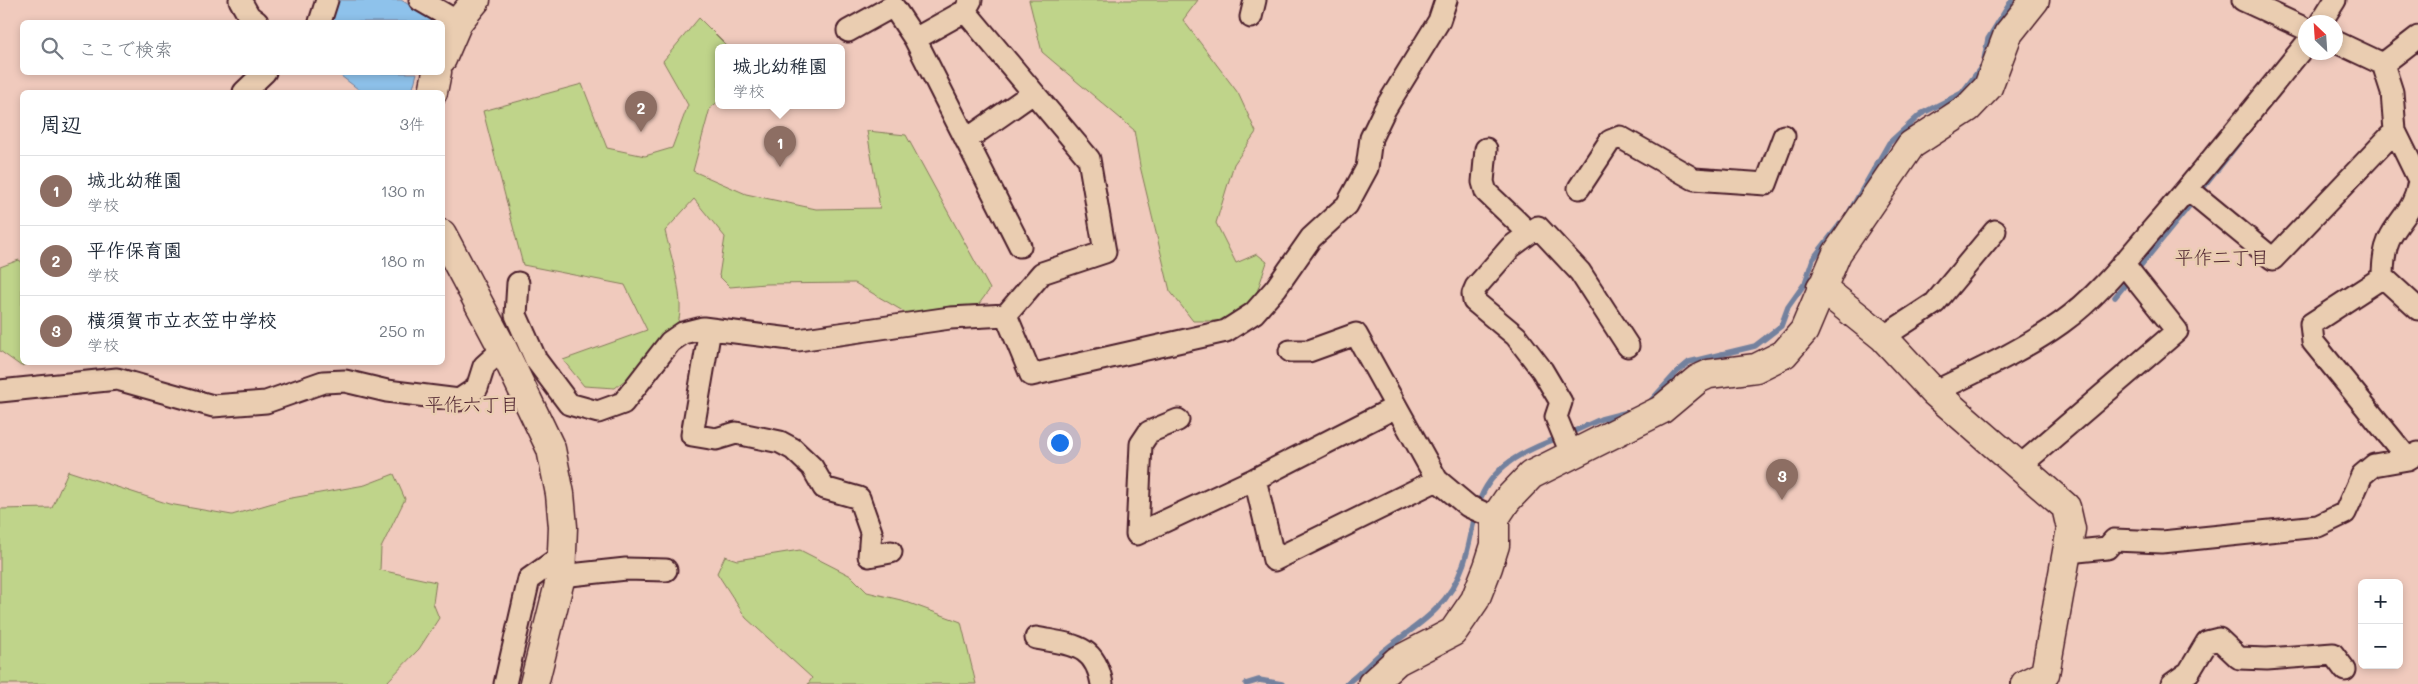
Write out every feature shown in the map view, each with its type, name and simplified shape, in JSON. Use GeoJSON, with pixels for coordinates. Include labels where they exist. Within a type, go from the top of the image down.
{"type":"FeatureCollection","features":[{"type":"Feature","properties":{"kind":"street"},"geometry":{"type":"LineString","coordinates":[[240,0],[249,16],[254,20]]}},
{"type":"Feature","properties":{"kind":"street"},"geometry":{"type":"LineString","coordinates":[[321,20],[327,0]]}},
{"type":"Feature","properties":{"kind":"street"},"geometry":{"type":"LineString","coordinates":[[420,0],[458,22]]}},
{"type":"Feature","properties":{"kind":"street"},"geometry":{"type":"LineString","coordinates":[[445,52],[458,22],[476,0]]}},
{"type":"Feature","properties":{"kind":"street"},"geometry":{"type":"LineString","coordinates":[[1006,315],[1031,375],[1226,331],[1254,313],[1276,288],[1311,238],[1347,205],[1367,168],[1371,138],[1384,109],[1439,20],[1446,0]]}},
{"type":"Feature","properties":{"kind":"street"},"geometry":{"type":"LineString","coordinates":[[1372,684],[1396,661],[1453,632],[1475,600],[1488,567],[1495,545],[1495,518],[1507,500],[1566,442],[1661,410],[1698,378],[1709,374],[1756,368],[1784,354],[1804,331],[1837,253],[1911,145],[1968,108],[1988,87],[2008,34],[2035,0]]}},
{"type":"Feature","properties":{"kind":"street"},"geometry":{"type":"LineString","coordinates":[[2243,0],[2298,24]]}},
{"type":"Feature","properties":{"kind":"street"},"geometry":{"type":"LineString","coordinates":[[2325,15],[2335,0]]}},
{"type":"Feature","properties":{"kind":"street"},"geometry":{"type":"LineString","coordinates":[[848,31],[893,6],[915,39],[1020,246]]}},
{"type":"Feature","properties":{"kind":"street"},"geometry":{"type":"LineString","coordinates":[[0,391],[117,379],[214,406],[266,402],[323,382],[345,381],[387,391],[459,400],[477,388],[484,366],[514,353],[536,360],[569,404],[598,412],[624,403],[670,342],[683,333],[703,328],[798,340],[950,318],[1006,315],[1042,274],[1105,252],[1089,159],[1033,93],[968,6],[915,39]]}},
{"type":"Feature","properties":{"kind":"street"},"geometry":{"type":"LineString","coordinates":[[2383,64],[2418,37]]}},
{"type":"Feature","properties":{"kind":"street"},"geometry":{"type":"LineString","coordinates":[[2343,45],[2383,64],[2392,92],[2395,131],[2418,178]]}},
{"type":"Feature","properties":{"kind":"street"},"geometry":{"type":"LineString","coordinates":[[1934,392],[2032,342],[2062,322],[2123,263],[2188,189],[2298,54]]}},
{"type":"Feature","properties":{"kind":"street"},"geometry":{"type":"LineString","coordinates":[[246,90],[261,75]]}},
{"type":"Feature","properties":{"kind":"street"},"geometry":{"type":"LineString","coordinates":[[433,90],[436,75]]}},
{"type":"Feature","properties":{"kind":"street"},"geometry":{"type":"LineString","coordinates":[[966,140],[1033,93]]}},
{"type":"Feature","properties":{"kind":"street"},"geometry":{"type":"LineString","coordinates":[[2188,189],[2274,259],[2395,131]]}},
{"type":"Feature","properties":{"kind":"street"},"geometry":{"type":"LineString","coordinates":[[1579,188],[1610,141],[1620,137],[1694,179],[1766,184],[1784,136]]}},
{"type":"Feature","properties":{"kind":"street"},"geometry":{"type":"LineString","coordinates":[[1486,149],[1483,182],[1486,192],[1529,233]]}},
{"type":"Feature","properties":{"kind":"street"},"geometry":{"type":"LineString","coordinates":[[2418,185],[2417,198],[2390,237],[2383,262],[2383,277],[2418,309]]}},
{"type":"Feature","properties":{"kind":"street"},"geometry":{"type":"LineString","coordinates":[[1566,442],[1556,416],[1561,402],[1542,370],[1516,336],[1474,301],[1473,294],[1481,280],[1498,260],[1538,227],[1580,272],[1628,346]]}},
{"type":"Feature","properties":{"kind":"street"},"geometry":{"type":"LineString","coordinates":[[1883,337],[1935,304],[1995,231]]}},
{"type":"Feature","properties":{"kind":"street"},"geometry":{"type":"LineString","coordinates":[[445,239],[514,353],[551,449],[560,494],[562,566],[535,683]]}},
{"type":"Feature","properties":{"kind":"street"},"geometry":{"type":"LineString","coordinates":[[2020,466],[2177,331],[2123,263]]}},
{"type":"Feature","properties":{"kind":"street"},"geometry":{"type":"LineString","coordinates":[[2068,552],[2107,548],[2114,540],[2162,542],[2318,526],[2345,512],[2362,475],[2374,465],[2413,456],[2313,342],[2311,324],[2383,277]]}},
{"type":"Feature","properties":{"kind":"street"},"geometry":{"type":"LineString","coordinates":[[514,353],[518,283]]}},
{"type":"Feature","properties":{"kind":"street"},"geometry":{"type":"LineString","coordinates":[[1821,287],[1883,337],[1934,392],[2066,507],[2071,528],[2068,552],[2039,681]]}},
{"type":"Feature","properties":{"kind":"street"},"geometry":{"type":"LineString","coordinates":[[710,330],[692,435],[716,439],[736,432],[780,442],[793,450],[812,467],[824,488],[859,498],[871,532],[869,556],[891,552]]}},
{"type":"Feature","properties":{"kind":"street"},"geometry":{"type":"LineString","coordinates":[[1290,351],[1309,351],[1356,334],[1437,480],[1468,506],[1495,518]]}},
{"type":"Feature","properties":{"kind":"street"},"geometry":{"type":"LineString","coordinates":[[1178,420],[1149,432],[1141,444],[1137,534],[1255,479],[1396,407]]}},
{"type":"Feature","properties":{"kind":"street"},"geometry":{"type":"LineString","coordinates":[[1255,479],[1274,560],[1437,480]]}},
{"type":"Feature","properties":{"kind":"street"},"geometry":{"type":"LineString","coordinates":[[505,684],[529,579],[562,566],[626,570],[666,570]]}},
{"type":"Feature","properties":{"kind":"street"},"geometry":{"type":"LineString","coordinates":[[1036,638],[1084,649],[1093,658],[1100,671],[1102,684]]}},
{"type":"Feature","properties":{"kind":"street"},"geometry":{"type":"LineString","coordinates":[[2172,684],[2189,672],[2207,642],[2219,639],[2239,658],[2267,659],[2333,654],[2345,670]]}},
{"type":"Feature","properties":{"kind":"green space"},"geometry":{"type":"Polygon","coordinates":[[[1029,0],[1198,0],[1183,20],[1238,93],[1256,132],[1234,164],[1216,223],[1236,263],[1257,254],[1267,262],[1253,304],[1218,321],[1193,321],[1170,291],[1140,166],[1134,130],[1042,52],[1029,0]]]}},
{"type":"Feature","properties":{"kind":"green space"},"geometry":{"type":"Polygon","coordinates":[[[699,18],[725,44],[715,44],[715,104],[710,108],[693,171],[746,194],[816,209],[880,208],[867,131],[906,135],[990,289],[976,308],[908,314],[855,283],[765,284],[730,287],[719,276],[725,237],[694,199],[665,231],[677,279],[680,305],[680,316],[672,335],[650,360],[615,388],[584,386],[563,360],[647,330],[625,285],[523,265],[483,111],[582,84],[607,148],[645,156],[672,148],[688,105],[663,61],[699,18]]]}},
{"type":"Feature","properties":{"kind":"green space"},"geometry":{"type":"Polygon","coordinates":[[[20,261],[20,365],[25,365],[21,366],[0,351],[0,267],[20,261]]]}},
{"type":"Feature","properties":{"kind":"green space"},"geometry":{"type":"Polygon","coordinates":[[[68,471],[169,504],[232,515],[286,499],[365,485],[394,474],[405,499],[381,548],[380,570],[436,582],[433,603],[439,618],[419,649],[385,684],[0,684],[0,509],[52,508],[68,471]]]}},
{"type":"Feature","properties":{"kind":"green space"},"geometry":{"type":"Polygon","coordinates":[[[800,550],[851,576],[867,592],[901,600],[961,622],[976,684],[808,684],[812,678],[746,618],[717,573],[725,556],[737,560],[800,550]]]}},
{"type":"Feature","properties":{"kind":"water"},"geometry":{"type":"Polygon","coordinates":[[[336,0],[401,0],[435,20],[329,20],[336,0]]]}},
{"type":"Feature","properties":{"kind":"water"},"geometry":{"type":"Polygon","coordinates":[[[340,75],[416,75],[413,90],[359,90],[340,75]]]}},
{"type":"Feature","properties":{"kind":"waterway"},"geometry":{"type":"LineString","coordinates":[[1847,216],[1889,143],[1921,114],[1962,93],[1983,65],[1988,39],[2012,0]]}},
{"type":"Feature","properties":{"kind":"waterway"},"geometry":{"type":"LineString","coordinates":[[2199,193],[2240,141]]}},
{"type":"Feature","properties":{"kind":"waterway"},"geometry":{"type":"LineString","coordinates":[[2115,297],[2194,200]]}},
{"type":"Feature","properties":{"kind":"waterway"},"geometry":{"type":"LineString","coordinates":[[1647,405],[1677,372],[1689,362],[1755,346],[1781,326],[1788,307],[1805,283],[1813,259],[1841,223]]}},
{"type":"Feature","properties":{"kind":"waterway"},"geometry":{"type":"LineString","coordinates":[[1568,434],[1601,419],[1632,411]]}},
{"type":"Feature","properties":{"kind":"waterway"},"geometry":{"type":"LineString","coordinates":[[1478,505],[1491,479],[1510,461],[1560,437]]}},
{"type":"Feature","properties":{"kind":"waterway"},"geometry":{"type":"LineString","coordinates":[[1346,684],[1386,649],[1425,619],[1446,598],[1464,564],[1475,514]]}},
{"type":"Feature","properties":{"kind":"waterway"},"geometry":{"type":"LineString","coordinates":[[1246,684],[1259,680],[1282,684]]}},
{"type":"Feature","properties":{"kind":"place","name":"平作保育園"},"geometry":{"type":"Point","coordinates":[641,132]}},
{"type":"Feature","properties":{"kind":"place","name":"城北幼稚園"},"geometry":{"type":"Point","coordinates":[780,167]}},
{"type":"Feature","properties":{"kind":"place","name":"横須賀市立衣笠中学校"},"geometry":{"type":"Point","coordinates":[1782,500]}},
{"type":"Feature","properties":{"kind":"district","name":"平作二丁目"},"geometry":{"type":"Point","coordinates":[2222,256]}},
{"type":"Feature","properties":{"kind":"district","name":"平作六丁目"},"geometry":{"type":"Point","coordinates":[472,403]}}]}
